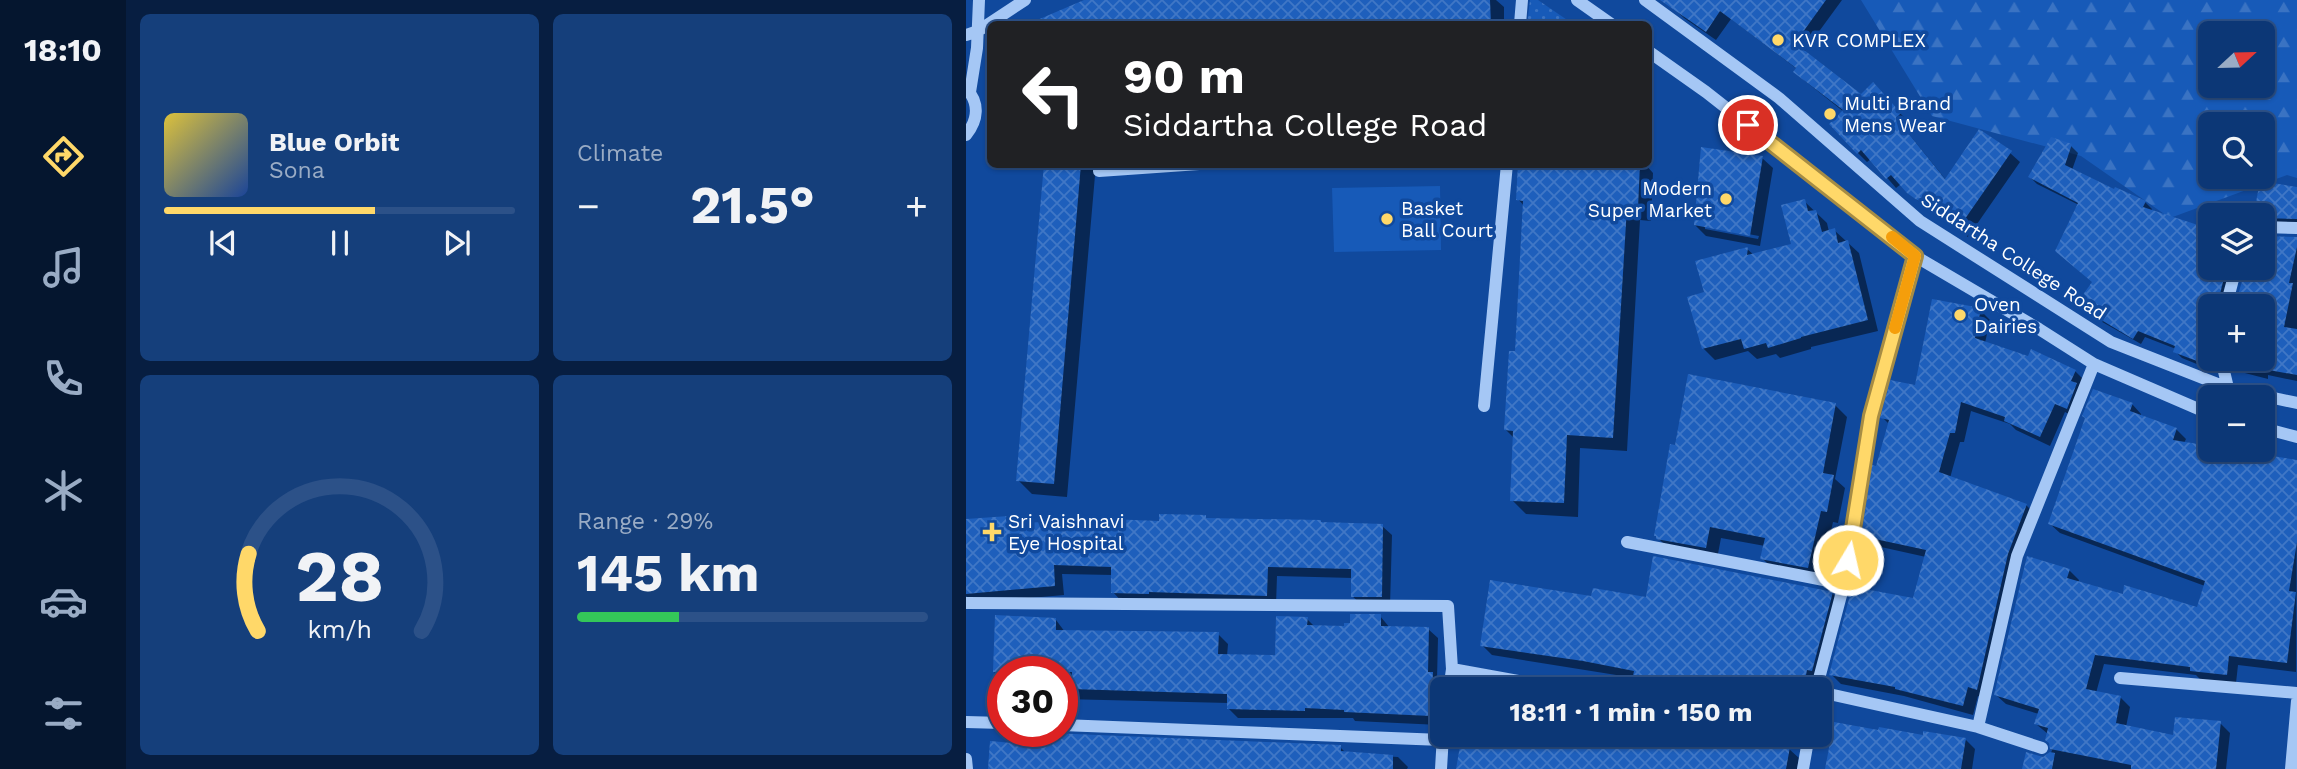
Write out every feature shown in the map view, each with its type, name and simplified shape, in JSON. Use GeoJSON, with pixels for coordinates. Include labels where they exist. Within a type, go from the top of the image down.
{"type":"FeatureCollection","features":[{"type":"Feature","properties":{"kind":"street"},"geometry":{"type":"LineString","coordinates":[[966,136],[976,114],[975,103],[968,90],[972,33],[979,0]]}},
{"type":"Feature","properties":{"kind":"street"},"geometry":{"type":"LineString","coordinates":[[991,21],[1025,0]]}},
{"type":"Feature","properties":{"kind":"street"},"geometry":{"type":"LineString","coordinates":[[1520,21],[1522,0]]}},
{"type":"Feature","properties":{"kind":"street"},"geometry":{"type":"LineString","coordinates":[[1577,0],[1607,21]]}},
{"type":"Feature","properties":{"kind":"street","name":"Siddartha College Road"},"geometry":{"type":"LineString","coordinates":[[1645,0],[1779,98],[1920,221],[2111,342],[2220,385]]}},
{"type":"Feature","properties":{"kind":"street"},"geometry":{"type":"LineString","coordinates":[[972,33],[987,24]]}},
{"type":"Feature","properties":{"kind":"street"},"geometry":{"type":"LineString","coordinates":[[1652,54],[1706,92],[1915,256],[2094,364],[2198,409]]}},
{"type":"Feature","properties":{"kind":"street"},"geometry":{"type":"LineString","coordinates":[[1099,171],[1142,168]]}},
{"type":"Feature","properties":{"kind":"street"},"geometry":{"type":"LineString","coordinates":[[1484,406],[1507,168]]}},
{"type":"Feature","properties":{"kind":"street"},"geometry":{"type":"LineString","coordinates":[[2275,227],[2297,228]]}},
{"type":"Feature","properties":{"kind":"street"},"geometry":{"type":"LineString","coordinates":[[1821,677],[1844,584],[1871,416],[1915,256]]}},
{"type":"Feature","properties":{"kind":"street"},"geometry":{"type":"LineString","coordinates":[[1978,727],[2017,556],[2094,364]]}},
{"type":"Feature","properties":{"kind":"street","name":"Siddartha College Road"},"geometry":{"type":"LineString","coordinates":[[2275,398],[2297,403]]}},
{"type":"Feature","properties":{"kind":"street"},"geometry":{"type":"LineString","coordinates":[[2275,431],[2297,437]]}},
{"type":"Feature","properties":{"kind":"street"},"geometry":{"type":"LineString","coordinates":[[1626,542],[1844,584]]}},
{"type":"Feature","properties":{"kind":"street"},"geometry":{"type":"LineString","coordinates":[[966,603],[1448,606],[1451,677]]}},
{"type":"Feature","properties":{"kind":"street"},"geometry":{"type":"LineString","coordinates":[[1452,669],[1497,677]]}},
{"type":"Feature","properties":{"kind":"street"},"geometry":{"type":"LineString","coordinates":[[2120,678],[2297,693]]}},
{"type":"Feature","properties":{"kind":"street"},"geometry":{"type":"LineString","coordinates":[[1832,694],[1978,727],[2042,748]]}},
{"type":"Feature","properties":{"kind":"street"},"geometry":{"type":"LineString","coordinates":[[2291,769],[2297,701]]}},
{"type":"Feature","properties":{"kind":"street"},"geometry":{"type":"LineString","coordinates":[[966,722],[987,723]]}},
{"type":"Feature","properties":{"kind":"street"},"geometry":{"type":"LineString","coordinates":[[1078,726],[1430,738]]}},
{"type":"Feature","properties":{"kind":"street"},"geometry":{"type":"LineString","coordinates":[[1441,769],[1442,747]]}},
{"type":"Feature","properties":{"kind":"street"},"geometry":{"type":"LineString","coordinates":[[1803,769],[1807,747]]}},
{"type":"Feature","properties":{"kind":"street"},"geometry":{"type":"LineString","coordinates":[[966,760],[967,769]]}},
{"type":"Feature","properties":{"kind":"green space"},"geometry":{"type":"Polygon","coordinates":[[[1530,0],[1538,0],[1569,21],[1527,21],[1530,0]]]}},
{"type":"Feature","properties":{"kind":"green space"},"geometry":{"type":"Polygon","coordinates":[[[1861,0],[2297,0],[2297,178],[2287,175],[2275,179],[2275,112],[2198,112],[2198,189],[2249,189],[2211,203],[2198,203],[2198,208],[2170,218],[2081,156],[1932,116],[1861,0]]]}},
{"type":"Feature","properties":{"kind":"green space","name":"Basket Ball Court"},"geometry":{"type":"Polygon","coordinates":[[[1440,186],[1441,250],[1334,252],[1332,188],[1440,186]]]}},
{"type":"Feature","properties":{"kind":"building"},"geometry":{"type":"Polygon","coordinates":[[[1084,0],[1490,0],[1491,21],[1035,21],[1084,0]]]}},
{"type":"Feature","properties":{"kind":"building"},"geometry":{"type":"Polygon","coordinates":[[[1660,0],[1826,0],[1795,43],[1861,94],[1873,82],[1901,113],[1896,118],[1945,179],[1979,129],[2012,151],[1958,229],[1907,193],[1891,175],[1886,179],[1861,150],[1857,154],[1829,124],[1843,110],[1793,72],[1796,68],[1720,11],[1706,32],[1660,0]]]}},
{"type":"Feature","properties":{"kind":"building"},"geometry":{"type":"Polygon","coordinates":[[[2051,137],[2072,144],[2065,165],[2146,201],[2143,207],[2198,225],[2198,280],[2224,280],[2220,294],[2198,294],[2197,361],[2173,352],[2175,346],[2138,331],[2133,339],[2088,312],[2092,305],[2080,299],[2092,282],[2055,251],[2078,203],[2028,177],[2051,137]]]}},
{"type":"Feature","properties":{"kind":"building","name":"Modern Super Market"},"geometry":{"type":"Polygon","coordinates":[[[1701,147],[1763,156],[1750,236],[1694,225],[1701,147]]]}},
{"type":"Feature","properties":{"kind":"building"},"geometry":{"type":"Polygon","coordinates":[[[1044,168],[1081,168],[1054,484],[1016,481],[1044,168]]]}},
{"type":"Feature","properties":{"kind":"building"},"geometry":{"type":"Polygon","coordinates":[[[1518,168],[1640,168],[1638,208],[1627,207],[1613,438],[1567,435],[1564,503],[1510,501],[1513,431],[1504,430],[1509,351],[1515,351],[1523,201],[1516,200],[1518,168]]]}},
{"type":"Feature","properties":{"kind":"building"},"geometry":{"type":"Polygon","coordinates":[[[2275,183],[2297,187],[2297,219],[2275,218],[2275,203],[2256,203],[2258,189],[2275,189],[2275,183]]]}},
{"type":"Feature","properties":{"kind":"building"},"geometry":{"type":"Polygon","coordinates":[[[1805,199],[1808,211],[1816,210],[1822,232],[1835,228],[1838,243],[1848,240],[1868,320],[1768,348],[1766,343],[1744,349],[1741,339],[1702,349],[1687,297],[1704,292],[1695,261],[1748,247],[1747,255],[1791,244],[1781,205],[1805,199]]]}},
{"type":"Feature","properties":{"kind":"building"},"geometry":{"type":"Polygon","coordinates":[[[2275,236],[2297,237],[2289,283],[2293,283],[2284,327],[2297,329],[2297,375],[2274,371],[2275,294],[2238,294],[2242,280],[2275,280],[2275,236]]]}},
{"type":"Feature","properties":{"kind":"building"},"geometry":{"type":"Polygon","coordinates":[[[1932,299],[1981,308],[1975,338],[2028,356],[2031,349],[2076,370],[2071,381],[2077,383],[2067,409],[2055,404],[2040,437],[2004,421],[2005,417],[1961,402],[1955,433],[1950,433],[1939,472],[2027,504],[2008,554],[1977,690],[1968,687],[1963,706],[1895,687],[1829,675],[1854,587],[1913,598],[1926,550],[1861,536],[1872,465],[1876,466],[1889,420],[1880,418],[1890,380],[1915,385],[1932,299]]]}},
{"type":"Feature","properties":{"kind":"building"},"geometry":{"type":"Polygon","coordinates":[[[1688,374],[1836,403],[1823,473],[1834,475],[1827,512],[1821,511],[1808,568],[1760,559],[1765,538],[1710,527],[1706,548],[1656,539],[1654,536],[1670,444],[1675,445],[1688,374]]]}},
{"type":"Feature","properties":{"kind":"building"},"geometry":{"type":"Polygon","coordinates":[[[2093,389],[2133,403],[2130,411],[2177,428],[2173,440],[2198,444],[2198,462],[2275,462],[2275,456],[2297,460],[2297,542],[2289,591],[2296,592],[2287,663],[2229,656],[2227,675],[2190,671],[2190,667],[2095,655],[2086,689],[2121,696],[2116,723],[2173,735],[2175,717],[2221,721],[2216,769],[2131,769],[2131,765],[2050,749],[2045,740],[2048,728],[2034,724],[2039,709],[1994,695],[2027,556],[2070,569],[2067,578],[2123,594],[2124,585],[2197,607],[2205,581],[2048,524],[2085,418],[2082,416],[2093,389]]]}},
{"type":"Feature","properties":{"kind":"building"},"geometry":{"type":"Polygon","coordinates":[[[1159,514],[1383,524],[1382,597],[1351,597],[1351,569],[1268,567],[1267,596],[1111,593],[1111,567],[1054,565],[1055,586],[966,594],[966,519],[1009,516],[1009,524],[1058,521],[1058,517],[1159,521],[1159,514]]]}},
{"type":"Feature","properties":{"kind":"building"},"geometry":{"type":"Polygon","coordinates":[[[1653,556],[1833,592],[1812,671],[1807,670],[1806,677],[1633,677],[1634,671],[1480,646],[1490,580],[1591,596],[1593,588],[1646,597],[1653,556]]]}},
{"type":"Feature","properties":{"kind":"building"},"geometry":{"type":"Polygon","coordinates":[[[1350,614],[1381,614],[1381,626],[1429,627],[1428,672],[1433,672],[1433,677],[1430,677],[1430,716],[1305,708],[1305,711],[1227,709],[1227,694],[1078,689],[1078,656],[994,656],[995,615],[1056,618],[1056,630],[1219,632],[1218,654],[1275,655],[1276,616],[1308,617],[1307,625],[1344,626],[1344,623],[1350,623],[1350,614]]]}},
{"type":"Feature","properties":{"kind":"building"},"geometry":{"type":"Polygon","coordinates":[[[1834,722],[1878,730],[1879,727],[1923,735],[1923,731],[1966,738],[1961,769],[1825,769],[1829,747],[1832,747],[1834,722]]]}},
{"type":"Feature","properties":{"kind":"building"},"geometry":{"type":"Polygon","coordinates":[[[1078,734],[1341,745],[1341,751],[1393,755],[1393,769],[988,769],[990,747],[1078,747],[1078,734]]]}},
{"type":"Feature","properties":{"kind":"building"},"geometry":{"type":"Polygon","coordinates":[[[1460,747],[1790,747],[1786,769],[1456,769],[1460,747]]]}},
{"type":"Feature","properties":{"kind":"building"},"geometry":{"type":"Polygon","coordinates":[[[2026,752],[2043,757],[2050,752],[2055,753],[2052,769],[2022,769],[2026,752]]]}},
{"type":"Feature","properties":{"kind":"slow traffic"},"geometry":{"type":"LineString","coordinates":[[1892,237],[1915,256],[1895,328]]}},
{"type":"Feature","properties":{"kind":"place","name":"KVR COMPLEX"},"geometry":{"type":"Point","coordinates":[1778,40]}},
{"type":"Feature","properties":{"kind":"place","name":"Multi Brand Mens Wear"},"geometry":{"type":"Point","coordinates":[1830,114]}},
{"type":"Feature","properties":{"kind":"place","name":"Modern Super Market"},"geometry":{"type":"Point","coordinates":[1726,199]}},
{"type":"Feature","properties":{"kind":"place","name":"Basket Ball Court"},"geometry":{"type":"Point","coordinates":[1387,219]}},
{"type":"Feature","properties":{"kind":"place","name":"Oven Dairies"},"geometry":{"type":"Point","coordinates":[1960,315]}},
{"type":"Feature","properties":{"kind":"place","name":"Sri Vaishnavi Eye Hospital"},"geometry":{"type":"Point","coordinates":[992,532]}},
{"type":"Feature","properties":{"kind":"route"},"geometry":{"type":"LineString","coordinates":[[1748,125],[1915,256],[1871,416],[1848,560]]}}]}
